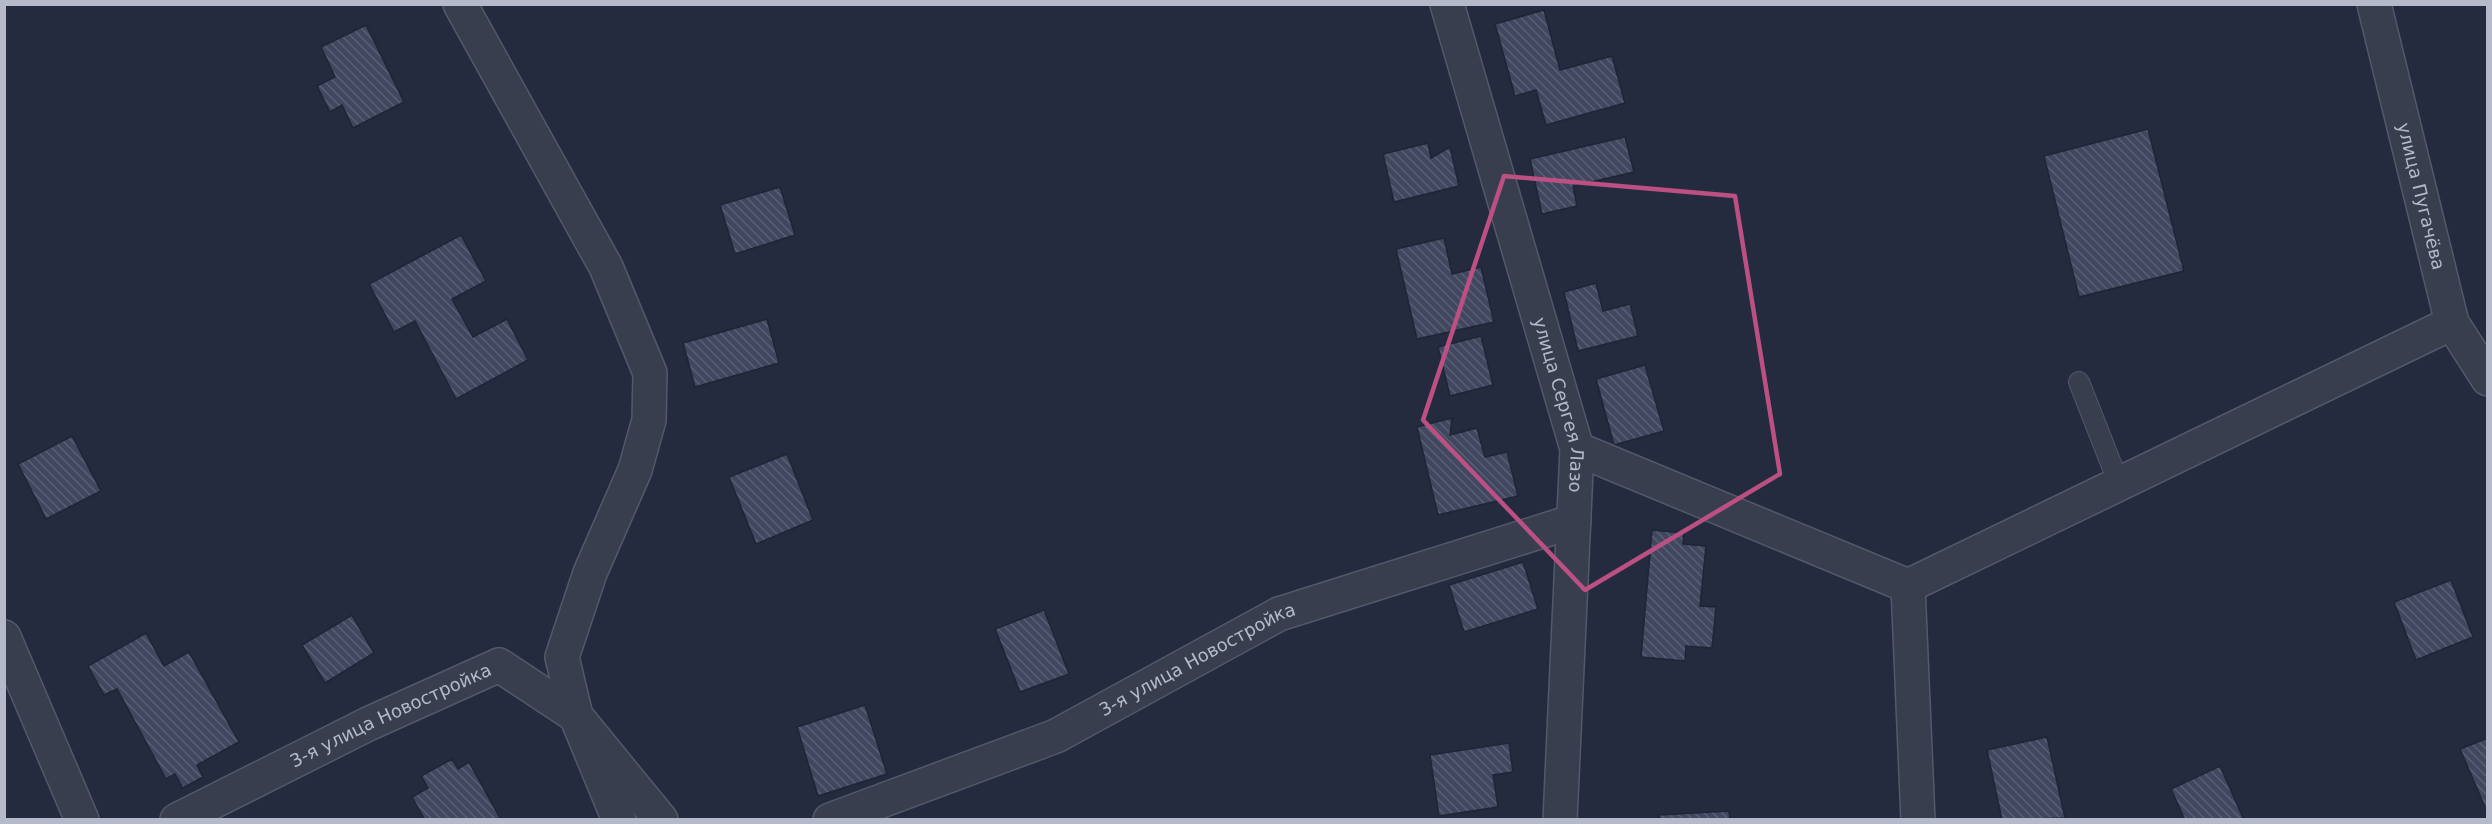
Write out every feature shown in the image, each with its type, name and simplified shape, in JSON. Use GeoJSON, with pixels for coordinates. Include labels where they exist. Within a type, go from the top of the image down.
{"type":"FeatureCollection","features":[{"type":"Feature","properties":{"kind":"street"},"geometry":{"type":"LineString","coordinates":[[460,4],[606,267],[650,373],[649,420],[635,470],[590,573],[562,657],[576,716],[619,819]]}},
{"type":"Feature","properties":{"kind":"street","name":"улица Сергея Лазо"},"geometry":{"type":"LineString","coordinates":[[1447,4],[1578,449],[1560,819]]}},
{"type":"Feature","properties":{"kind":"street","name":"улица Пугачёва"},"geometry":{"type":"LineString","coordinates":[[2374,4],[2452,323],[2487,379]]}},
{"type":"Feature","properties":{"kind":"street"},"geometry":{"type":"LineString","coordinates":[[1578,449],[1908,586],[2452,323]]}},
{"type":"Feature","properties":{"kind":"street","name":"3-я улица Новостройка"},"geometry":{"type":"LineString","coordinates":[[830,819],[1056,736],[1279,614],[1574,521]]}},
{"type":"Feature","properties":{"kind":"street"},"geometry":{"type":"LineString","coordinates":[[1908,586],[1918,819]]}},
{"type":"Feature","properties":{"kind":"street"},"geometry":{"type":"LineString","coordinates":[[4,637],[81,819]]}},
{"type":"Feature","properties":{"kind":"street","name":"3-я улица Новостройка"},"geometry":{"type":"LineString","coordinates":[[177,819],[368,724],[499,665],[576,716],[661,819]]}},
{"type":"Feature","properties":{"kind":"lane"},"geometry":{"type":"LineString","coordinates":[[2079,382],[2119,484]]}},
{"type":"Feature","properties":{"kind":"highlighted area"},"geometry":{"type":"Polygon","coordinates":[[[1504,176],[1735,196],[1780,474],[1585,590],[1423,420],[1504,176]]]}},
{"type":"Feature","properties":{"kind":"building"},"geometry":{"type":"Polygon","coordinates":[[[1544,10],[1560,70],[1612,56],[1625,103],[1546,125],[1536,90],[1515,96],[1495,24],[1544,10]]]}},
{"type":"Feature","properties":{"kind":"building"},"geometry":{"type":"Polygon","coordinates":[[[366,25],[404,102],[353,128],[342,105],[330,112],[317,86],[335,77],[321,47],[366,25]]]}},
{"type":"Feature","properties":{"kind":"building"},"geometry":{"type":"Polygon","coordinates":[[[2148,129],[2184,271],[2079,297],[2044,156],[2148,129]]]}},
{"type":"Feature","properties":{"kind":"building"},"geometry":{"type":"Polygon","coordinates":[[[1625,137],[1634,172],[1573,186],[1577,206],[1542,214],[1530,159],[1625,137]]]}},
{"type":"Feature","properties":{"kind":"building"},"geometry":{"type":"Polygon","coordinates":[[[1428,143],[1431,158],[1450,147],[1459,186],[1394,202],[1383,154],[1428,143]]]}},
{"type":"Feature","properties":{"kind":"building"},"geometry":{"type":"Polygon","coordinates":[[[780,187],[795,235],[735,254],[720,205],[780,187]]]}},
{"type":"Feature","properties":{"kind":"building"},"geometry":{"type":"Polygon","coordinates":[[[461,235],[486,281],[452,299],[473,337],[507,319],[528,360],[456,399],[415,321],[394,332],[369,284],[461,235]]]}},
{"type":"Feature","properties":{"kind":"building"},"geometry":{"type":"Polygon","coordinates":[[[1444,238],[1452,274],[1481,267],[1494,322],[1417,339],[1396,249],[1444,238]]]}},
{"type":"Feature","properties":{"kind":"building"},"geometry":{"type":"Polygon","coordinates":[[[1596,283],[1603,311],[1630,304],[1638,336],[1578,351],[1564,292],[1596,283]]]}},
{"type":"Feature","properties":{"kind":"building"},"geometry":{"type":"Polygon","coordinates":[[[767,319],[779,363],[695,387],[683,343],[767,319]]]}},
{"type":"Feature","properties":{"kind":"building"},"geometry":{"type":"Polygon","coordinates":[[[1481,336],[1493,385],[1450,396],[1438,347],[1481,336]]]}},
{"type":"Feature","properties":{"kind":"building"},"geometry":{"type":"Polygon","coordinates":[[[1645,365],[1664,431],[1614,445],[1596,379],[1645,365]]]}},
{"type":"Feature","properties":{"kind":"building"},"geometry":{"type":"Polygon","coordinates":[[[1452,418],[1450,435],[1477,428],[1485,457],[1507,452],[1518,496],[1438,515],[1417,427],[1452,418]]]}},
{"type":"Feature","properties":{"kind":"building"},"geometry":{"type":"Polygon","coordinates":[[[72,436],[101,491],[46,519],[18,464],[72,436]]]}},
{"type":"Feature","properties":{"kind":"building"},"geometry":{"type":"Polygon","coordinates":[[[787,454],[813,520],[756,544],[729,477],[787,454]]]}},
{"type":"Feature","properties":{"kind":"building"},"geometry":{"type":"Polygon","coordinates":[[[1652,530],[1684,533],[1683,544],[1706,546],[1700,606],[1716,607],[1712,648],[1686,646],[1685,661],[1641,657],[1652,530]]]}},
{"type":"Feature","properties":{"kind":"building"},"geometry":{"type":"Polygon","coordinates":[[[1523,562],[1538,609],[1464,632],[1449,585],[1523,562]]]}},
{"type":"Feature","properties":{"kind":"building"},"geometry":{"type":"Polygon","coordinates":[[[2451,580],[2473,637],[2416,660],[2394,602],[2451,580]]]}},
{"type":"Feature","properties":{"kind":"building"},"geometry":{"type":"Polygon","coordinates":[[[1044,610],[1069,674],[1020,692],[995,629],[1044,610]]]}},
{"type":"Feature","properties":{"kind":"building"},"geometry":{"type":"Polygon","coordinates":[[[352,615],[374,653],[325,683],[302,645],[352,615]]]}},
{"type":"Feature","properties":{"kind":"building"},"geometry":{"type":"Polygon","coordinates":[[[146,633],[164,666],[189,652],[239,742],[197,765],[203,777],[183,788],[175,774],[166,779],[117,689],[104,695],[88,666],[146,633]]]}},
{"type":"Feature","properties":{"kind":"building"},"geometry":{"type":"Polygon","coordinates":[[[865,705],[887,774],[818,796],[797,727],[865,705]]]}},
{"type":"Feature","properties":{"kind":"building"},"geometry":{"type":"Polygon","coordinates":[[[2047,737],[2065,818],[2002,820],[1987,750],[2047,737]]]}},
{"type":"Feature","properties":{"kind":"building"},"geometry":{"type":"Polygon","coordinates":[[[2488,738],[2488,814],[2460,749],[2488,738]]]}},
{"type":"Feature","properties":{"kind":"building"},"geometry":{"type":"Polygon","coordinates":[[[1509,743],[1513,772],[1493,775],[1498,807],[1439,816],[1430,755],[1509,743]]]}},
{"type":"Feature","properties":{"kind":"building"},"geometry":{"type":"Polygon","coordinates":[[[452,759],[458,769],[469,762],[501,820],[425,820],[412,797],[428,788],[421,776],[452,759]]]}},
{"type":"Feature","properties":{"kind":"building"},"geometry":{"type":"Polygon","coordinates":[[[2220,766],[2244,820],[2185,820],[2171,789],[2220,766]]]}},
{"type":"Feature","properties":{"kind":"building"},"geometry":{"type":"Polygon","coordinates":[[[1729,811],[1730,820],[1660,820],[1659,815],[1729,811]]]}}]}
